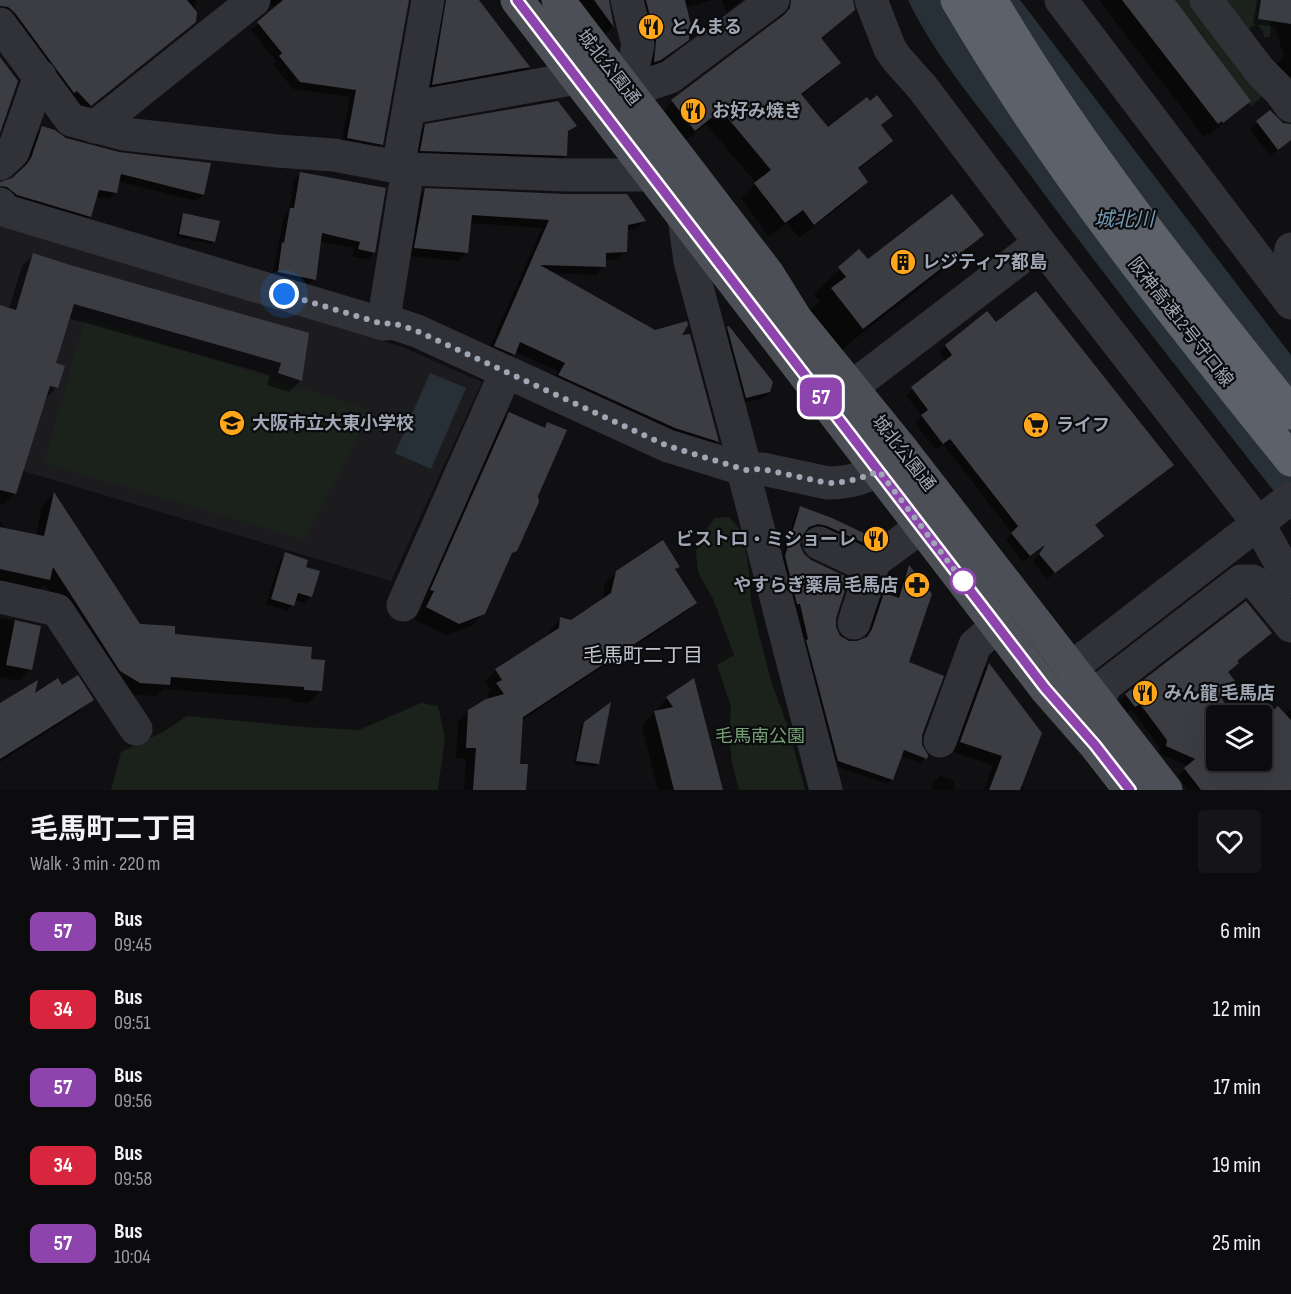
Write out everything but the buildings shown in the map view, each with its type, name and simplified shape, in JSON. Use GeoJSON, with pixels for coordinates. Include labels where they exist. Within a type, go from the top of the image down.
{"type":"FeatureCollection","features":[{"type":"Feature","properties":{"kind":"highway","name":"阪神高速12号守口線"},"geometry":{"type":"LineString","coordinates":[[957,0],[1029,115],[1093,206],[1291,460]]}},
{"type":"Feature","properties":{"kind":"highway","name":"阪神高速12号守口線"},"geometry":{"type":"LineString","coordinates":[[991,0],[1091,153],[1291,413]]}},
{"type":"Feature","properties":{"kind":"main road","name":"城北公園通"},"geometry":{"type":"LineString","coordinates":[[517,0],[684,218],[1071,668],[1166,790]]}},
{"type":"Feature","properties":{"kind":"main road","name":"城北公園通"},"geometry":{"type":"LineString","coordinates":[[558,0],[768,274],[796,319],[852,387],[891,461],[921,527],[1045,688],[1095,745],[1130,790]]}},
{"type":"Feature","properties":{"kind":"street"},"geometry":{"type":"LineString","coordinates":[[95,127],[218,11],[254,0]]}},
{"type":"Feature","properties":{"kind":"street"},"geometry":{"type":"LineString","coordinates":[[383,324],[409,108],[428,0]]}},
{"type":"Feature","properties":{"kind":"street"},"geometry":{"type":"LineString","coordinates":[[627,0],[638,45],[628,91]]}},
{"type":"Feature","properties":{"kind":"street"},"geometry":{"type":"LineString","coordinates":[[598,106],[628,91],[670,77],[772,0]]}},
{"type":"Feature","properties":{"kind":"street"},"geometry":{"type":"LineString","coordinates":[[871,0],[890,49],[922,87],[1040,243],[1274,511],[1291,582]]}},
{"type":"Feature","properties":{"kind":"street"},"geometry":{"type":"LineString","coordinates":[[1061,0],[1291,303]]}},
{"type":"Feature","properties":{"kind":"street"},"geometry":{"type":"LineString","coordinates":[[1206,0],[1291,106]]}},
{"type":"Feature","properties":{"kind":"street"},"geometry":{"type":"LineString","coordinates":[[0,24],[71,120],[124,134],[334,155],[403,168],[567,175],[651,175]]}},
{"type":"Feature","properties":{"kind":"street"},"geometry":{"type":"LineString","coordinates":[[1264,75],[1268,37]]}},
{"type":"Feature","properties":{"kind":"street"},"geometry":{"type":"LineString","coordinates":[[0,164],[13,152],[40,76]]}},
{"type":"Feature","properties":{"kind":"street"},"geometry":{"type":"LineString","coordinates":[[409,108],[577,78]]}},
{"type":"Feature","properties":{"kind":"street"},"geometry":{"type":"LineString","coordinates":[[0,204],[6,211],[383,324],[393,323],[417,331],[668,446],[746,470],[762,469],[828,483],[839,483],[858,480],[891,461]]}},
{"type":"Feature","properties":{"kind":"street"},"geometry":{"type":"LineString","coordinates":[[684,218],[690,261],[746,470],[745,477],[826,790]]}},
{"type":"Feature","properties":{"kind":"street"},"geometry":{"type":"LineString","coordinates":[[852,387],[1040,243]]}},
{"type":"Feature","properties":{"kind":"street"},"geometry":{"type":"LineString","coordinates":[[1271,276],[1289,262],[1291,249]]}},
{"type":"Feature","properties":{"kind":"street"},"geometry":{"type":"LineString","coordinates":[[403,605],[506,372]]}},
{"type":"Feature","properties":{"kind":"street"},"geometry":{"type":"LineString","coordinates":[[1045,688],[1274,511]]}},
{"type":"Feature","properties":{"kind":"street"},"geometry":{"type":"LineString","coordinates":[[868,566],[921,527]]}},
{"type":"Feature","properties":{"kind":"street"},"geometry":{"type":"LineString","coordinates":[[819,543],[872,568],[854,623]]}},
{"type":"Feature","properties":{"kind":"street"},"geometry":{"type":"LineString","coordinates":[[1097,702],[1106,684],[1241,581],[1256,583],[1291,626]]}},
{"type":"Feature","properties":{"kind":"street"},"geometry":{"type":"LineString","coordinates":[[2,606],[57,610],[70,656],[136,729]]}},
{"type":"Feature","properties":{"kind":"street"},"geometry":{"type":"LineString","coordinates":[[940,741],[975,645],[997,626]]}},
{"type":"Feature","properties":{"kind":"shaded area","name":"大阪市立大東小学校"},"geometry":{"type":"Polygon","coordinates":[[[0,226],[402,347],[482,382],[391,581],[0,464],[0,226]]]}},
{"type":"Feature","properties":{"kind":"green space"},"geometry":{"type":"Polygon","coordinates":[[[1176,0],[1200,0],[1263,96],[1251,106],[1242,95],[1244,92],[1176,0]]]}},
{"type":"Feature","properties":{"kind":"green space"},"geometry":{"type":"Polygon","coordinates":[[[1223,0],[1261,0],[1258,19],[1271,21],[1270,37],[1264,37],[1263,31],[1257,24],[1247,29],[1223,0]]]}},
{"type":"Feature","properties":{"kind":"green space"},"geometry":{"type":"Polygon","coordinates":[[[85,318],[372,411],[304,539],[44,463],[85,318]]]}},
{"type":"Feature","properties":{"kind":"green space","name":"毛馬南公園"},"geometry":{"type":"Polygon","coordinates":[[[729,517],[743,533],[751,601],[759,635],[805,790],[739,790],[732,763],[729,735],[731,707],[717,665],[734,655],[714,601],[698,572],[696,551],[702,536],[715,518],[729,517]]]}},
{"type":"Feature","properties":{"kind":"green space"},"geometry":{"type":"Polygon","coordinates":[[[421,703],[438,706],[445,737],[438,790],[111,790],[121,752],[163,732],[187,716],[359,730],[421,703]]]}},
{"type":"Feature","properties":{"kind":"water","name":"城北川"},"geometry":{"type":"Polygon","coordinates":[[[908,0],[1020,0],[1291,355],[1291,513],[1121,296],[961,84],[932,43],[908,0]]]}},
{"type":"Feature","properties":{"kind":"water"},"geometry":{"type":"Polygon","coordinates":[[[430,373],[466,388],[431,469],[395,453],[430,373]]]}},
{"type":"Feature","properties":{"kind":"bus line","name":"57"},"geometry":{"type":"LineString","coordinates":[[517,0],[1045,688],[1095,745],[1130,790]]}},
{"type":"Feature","properties":{"kind":"place","name":"とんまる"},"geometry":{"type":"Point","coordinates":[651,27]}},
{"type":"Feature","properties":{"kind":"place","name":"お好み焼き"},"geometry":{"type":"Point","coordinates":[693,111]}},
{"type":"Feature","properties":{"kind":"place","name":"レジティア都島"},"geometry":{"type":"Point","coordinates":[903,262]}},
{"type":"Feature","properties":{"kind":"place","name":"大阪市立大東小学校"},"geometry":{"type":"Point","coordinates":[232,423]}},
{"type":"Feature","properties":{"kind":"place","name":"ライフ"},"geometry":{"type":"Point","coordinates":[1036,425]}},
{"type":"Feature","properties":{"kind":"place","name":"ビストロ・ミショーレ"},"geometry":{"type":"Point","coordinates":[876,539]}},
{"type":"Feature","properties":{"kind":"place","name":"やすらぎ薬局 毛馬店"},"geometry":{"type":"Point","coordinates":[917,585]}},
{"type":"Feature","properties":{"kind":"place","name":"みん龍 毛馬店"},"geometry":{"type":"Point","coordinates":[1145,693]}},
{"type":"Feature","properties":{"kind":"district","name":"毛馬町二丁目"},"geometry":{"type":"Point","coordinates":[643,655]}},
{"type":"Feature","properties":{"kind":"route"},"geometry":{"type":"LineString","coordinates":[[284,294],[383,324],[393,323],[417,331],[668,446],[746,470],[762,469],[828,483],[858,480],[879,471],[963,581]]}}]}
